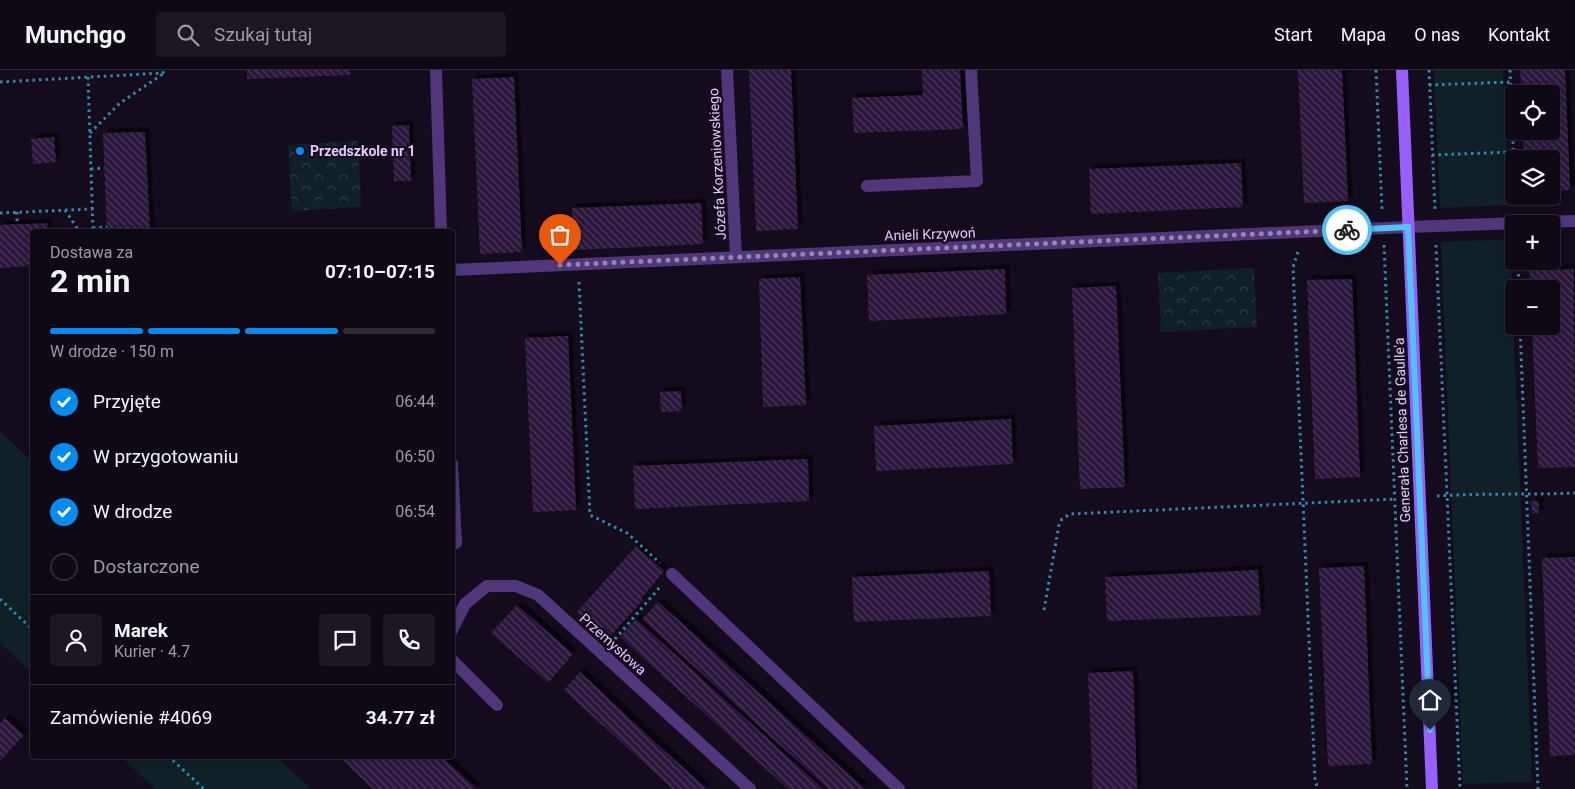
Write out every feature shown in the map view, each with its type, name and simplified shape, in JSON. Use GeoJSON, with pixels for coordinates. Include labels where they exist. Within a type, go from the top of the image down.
{"type":"FeatureCollection","features":[{"type":"Feature","properties":{"kind":"main road","name":"Generała Charlesa de Gaulle'a"},"geometry":{"type":"LineString","coordinates":[[1402,70],[1432,789]]}},
{"type":"Feature","properties":{"kind":"street"},"geometry":{"type":"LineString","coordinates":[[436,70],[441,229]]}},
{"type":"Feature","properties":{"kind":"street","name":"Józefa Korzeniowskiego"},"geometry":{"type":"LineString","coordinates":[[727,70],[736,257]]}},
{"type":"Feature","properties":{"kind":"street"},"geometry":{"type":"LineString","coordinates":[[867,186],[977,181],[971,70]]}},
{"type":"Feature","properties":{"kind":"street","name":"Anieli Krzywoń"},"geometry":{"type":"LineString","coordinates":[[455,270],[1575,221]]}},
{"type":"Feature","properties":{"kind":"street"},"geometry":{"type":"LineString","coordinates":[[455,523],[456,543]]}},
{"type":"Feature","properties":{"kind":"street"},"geometry":{"type":"LineString","coordinates":[[672,574],[899,789]]}},
{"type":"Feature","properties":{"kind":"street","name":"Przemysłowa"},"geometry":{"type":"LineString","coordinates":[[455,624],[465,604],[487,586],[516,586],[538,595],[750,789]]}},
{"type":"Feature","properties":{"kind":"street"},"geometry":{"type":"LineString","coordinates":[[455,663],[497,705]]}},
{"type":"Feature","properties":{"kind":"path"},"geometry":{"type":"LineString","coordinates":[[1376,70],[1406,789]]}},
{"type":"Feature","properties":{"kind":"path"},"geometry":{"type":"LineString","coordinates":[[1428,70],[1460,789]]}},
{"type":"Feature","properties":{"kind":"path"},"geometry":{"type":"LineString","coordinates":[[1510,70],[1513,150]]}},
{"type":"Feature","properties":{"kind":"path"},"geometry":{"type":"LineString","coordinates":[[0,82],[163,72]]}},
{"type":"Feature","properties":{"kind":"path"},"geometry":{"type":"LineString","coordinates":[[90,133],[120,103],[163,72]]}},
{"type":"Feature","properties":{"kind":"path"},"geometry":{"type":"LineString","coordinates":[[88,77],[93,229],[107,227]]}},
{"type":"Feature","properties":{"kind":"path"},"geometry":{"type":"LineString","coordinates":[[1429,85],[1510,82]]}},
{"type":"Feature","properties":{"kind":"path"},"geometry":{"type":"LineString","coordinates":[[1432,155],[1505,152]]}},
{"type":"Feature","properties":{"kind":"path"},"geometry":{"type":"LineString","coordinates":[[92,169],[104,168]]}},
{"type":"Feature","properties":{"kind":"path"},"geometry":{"type":"LineString","coordinates":[[0,213],[93,209]]}},
{"type":"Feature","properties":{"kind":"path"},"geometry":{"type":"LineString","coordinates":[[65,210],[78,229]]}},
{"type":"Feature","properties":{"kind":"path"},"geometry":{"type":"LineString","coordinates":[[17,212],[17,224]]}},
{"type":"Feature","properties":{"kind":"path"},"geometry":{"type":"LineString","coordinates":[[1299,250],[1293,267],[1315,780],[1318,789]]}},
{"type":"Feature","properties":{"kind":"path"},"geometry":{"type":"LineString","coordinates":[[578,264],[590,515],[627,533],[672,574],[602,654]]}},
{"type":"Feature","properties":{"kind":"path"},"geometry":{"type":"LineString","coordinates":[[1520,335],[1538,789]]}},
{"type":"Feature","properties":{"kind":"path"},"geometry":{"type":"LineString","coordinates":[[1044,610],[1060,525],[1062,519],[1070,514],[1447,495],[1575,493]]}},
{"type":"Feature","properties":{"kind":"path"},"geometry":{"type":"LineString","coordinates":[[0,599],[30,627]]}},
{"type":"Feature","properties":{"kind":"path"},"geometry":{"type":"LineString","coordinates":[[171,759],[204,789]]}},
{"type":"Feature","properties":{"kind":"green space"},"geometry":{"type":"Polygon","coordinates":[[[1434,70],[1503,70],[1507,150],[1505,150],[1505,205],[1509,205],[1440,208],[1434,70]]]}},
{"type":"Feature","properties":{"kind":"green space"},"geometry":{"type":"Polygon","coordinates":[[[358,141],[361,207],[292,211],[288,145],[358,141]]]}},
{"type":"Feature","properties":{"kind":"green space"},"geometry":{"type":"Polygon","coordinates":[[[1505,239],[1505,270],[1511,270],[1512,280],[1505,280],[1505,335],[1514,335],[1532,782],[1463,784],[1441,242],[1505,239]]]}},
{"type":"Feature","properties":{"kind":"green space"},"geometry":{"type":"Polygon","coordinates":[[[1254,268],[1257,327],[1161,332],[1158,273],[1254,268]]]}},
{"type":"Feature","properties":{"kind":"green space"},"geometry":{"type":"Polygon","coordinates":[[[0,431],[30,460],[30,672],[0,643],[0,431]]]}},
{"type":"Feature","properties":{"kind":"green space"},"geometry":{"type":"Polygon","coordinates":[[[123,759],[279,759],[311,789],[155,789],[123,759]]]}},
{"type":"Feature","properties":{"kind":"building"},"geometry":{"type":"Polygon","coordinates":[[[247,70],[350,70],[350,75],[247,79],[247,70]]]}},
{"type":"Feature","properties":{"kind":"building"},"geometry":{"type":"Polygon","coordinates":[[[749,70],[791,70],[798,229],[756,231],[749,70]]]}},
{"type":"Feature","properties":{"kind":"building"},"geometry":{"type":"Polygon","coordinates":[[[922,70],[960,70],[963,129],[854,133],[852,98],[923,95],[922,70]]]}},
{"type":"Feature","properties":{"kind":"building"},"geometry":{"type":"Polygon","coordinates":[[[1298,70],[1342,70],[1348,201],[1304,203],[1298,70]]]}},
{"type":"Feature","properties":{"kind":"building"},"geometry":{"type":"Polygon","coordinates":[[[1520,70],[1565,70],[1570,190],[1560,191],[1560,150],[1524,150],[1523,140],[1560,140],[1560,85],[1521,85],[1520,70]]]}},
{"type":"Feature","properties":{"kind":"building"},"geometry":{"type":"Polygon","coordinates":[[[514,77],[522,252],[480,254],[472,79],[514,77]]]}},
{"type":"Feature","properties":{"kind":"building"},"geometry":{"type":"Polygon","coordinates":[[[409,125],[411,181],[394,181],[392,126],[409,125]]]}},
{"type":"Feature","properties":{"kind":"building"},"geometry":{"type":"Polygon","coordinates":[[[145,132],[150,229],[107,229],[103,133],[145,132]]]}},
{"type":"Feature","properties":{"kind":"building"},"geometry":{"type":"Polygon","coordinates":[[[54,137],[56,162],[33,164],[31,139],[54,137]]]}},
{"type":"Feature","properties":{"kind":"building"},"geometry":{"type":"Polygon","coordinates":[[[1241,163],[1243,207],[1091,214],[1089,169],[1241,163]]]}},
{"type":"Feature","properties":{"kind":"building"},"geometry":{"type":"Polygon","coordinates":[[[701,203],[703,244],[574,250],[572,208],[701,203]]]}},
{"type":"Feature","properties":{"kind":"building"},"geometry":{"type":"Polygon","coordinates":[[[48,223],[48,229],[30,229],[30,266],[0,268],[0,225],[48,223]]]}},
{"type":"Feature","properties":{"kind":"building"},"geometry":{"type":"Polygon","coordinates":[[[1005,269],[1006,314],[869,321],[867,275],[1005,269]]]}},
{"type":"Feature","properties":{"kind":"building"},"geometry":{"type":"Polygon","coordinates":[[[1574,269],[1575,467],[1538,468],[1532,335],[1560,335],[1560,280],[1530,280],[1529,271],[1574,269]]]}},
{"type":"Feature","properties":{"kind":"building"},"geometry":{"type":"Polygon","coordinates":[[[800,277],[806,405],[763,407],[759,279],[800,277]]]}},
{"type":"Feature","properties":{"kind":"building"},"geometry":{"type":"Polygon","coordinates":[[[1352,279],[1360,477],[1315,479],[1307,280],[1352,279]]]}},
{"type":"Feature","properties":{"kind":"building"},"geometry":{"type":"Polygon","coordinates":[[[1116,286],[1125,487],[1080,489],[1072,288],[1116,286]]]}},
{"type":"Feature","properties":{"kind":"building"},"geometry":{"type":"Polygon","coordinates":[[[568,336],[576,510],[533,512],[525,338],[568,336]]]}},
{"type":"Feature","properties":{"kind":"building"},"geometry":{"type":"Polygon","coordinates":[[[681,391],[682,411],[661,412],[660,392],[681,391]]]}},
{"type":"Feature","properties":{"kind":"building"},"geometry":{"type":"Polygon","coordinates":[[[1011,419],[1013,464],[876,471],[874,426],[1011,419]]]}},
{"type":"Feature","properties":{"kind":"building"},"geometry":{"type":"Polygon","coordinates":[[[808,459],[809,501],[635,509],[633,466],[808,459]]]}},
{"type":"Feature","properties":{"kind":"building"},"geometry":{"type":"Polygon","coordinates":[[[1531,501],[1539,501],[1539,513],[1532,514],[1531,501]]]}},
{"type":"Feature","properties":{"kind":"building"},"geometry":{"type":"Polygon","coordinates":[[[636,546],[664,571],[641,599],[643,600],[611,635],[603,627],[599,632],[577,612],[636,546]]]}},
{"type":"Feature","properties":{"kind":"building"},"geometry":{"type":"Polygon","coordinates":[[[1575,557],[1575,755],[1550,756],[1542,558],[1575,557]]]}},
{"type":"Feature","properties":{"kind":"building"},"geometry":{"type":"Polygon","coordinates":[[[1364,566],[1372,764],[1328,766],[1319,568],[1364,566]]]}},
{"type":"Feature","properties":{"kind":"building"},"geometry":{"type":"Polygon","coordinates":[[[1258,570],[1261,615],[1107,621],[1105,577],[1258,570]]]}},
{"type":"Feature","properties":{"kind":"building"},"geometry":{"type":"Polygon","coordinates":[[[989,571],[991,616],[854,622],[852,577],[989,571]]]}},
{"type":"Feature","properties":{"kind":"building"},"geometry":{"type":"Polygon","coordinates":[[[658,602],[865,789],[829,789],[795,759],[642,619],[658,602]]]}},
{"type":"Feature","properties":{"kind":"building"},"geometry":{"type":"Polygon","coordinates":[[[517,605],[573,654],[548,683],[491,633],[517,605]]]}},
{"type":"Feature","properties":{"kind":"building"},"geometry":{"type":"Polygon","coordinates":[[[636,619],[823,789],[788,789],[629,645],[620,636],[636,619]]]}},
{"type":"Feature","properties":{"kind":"building"},"geometry":{"type":"Polygon","coordinates":[[[1133,671],[1137,789],[1093,789],[1088,673],[1133,671]]]}},
{"type":"Feature","properties":{"kind":"building"},"geometry":{"type":"Polygon","coordinates":[[[580,672],[707,789],[673,789],[564,690],[580,672]]]}},
{"type":"Feature","properties":{"kind":"building"},"geometry":{"type":"Polygon","coordinates":[[[5,718],[24,735],[0,761],[0,724],[5,718]]]}},
{"type":"Feature","properties":{"kind":"building"},"geometry":{"type":"Polygon","coordinates":[[[341,759],[444,759],[477,789],[373,789],[341,759]]]}},
{"type":"Feature","properties":{"kind":"way so far"},"geometry":{"type":"LineString","coordinates":[[560,265],[1347,230]]}},
{"type":"Feature","properties":{"kind":"place","name":"Przedszkole nr 1"},"geometry":{"type":"Point","coordinates":[300,151]}},
{"type":"Feature","properties":{"kind":"route"},"geometry":{"type":"LineString","coordinates":[[1347,230],[1408,227],[1430,730]]}}]}
